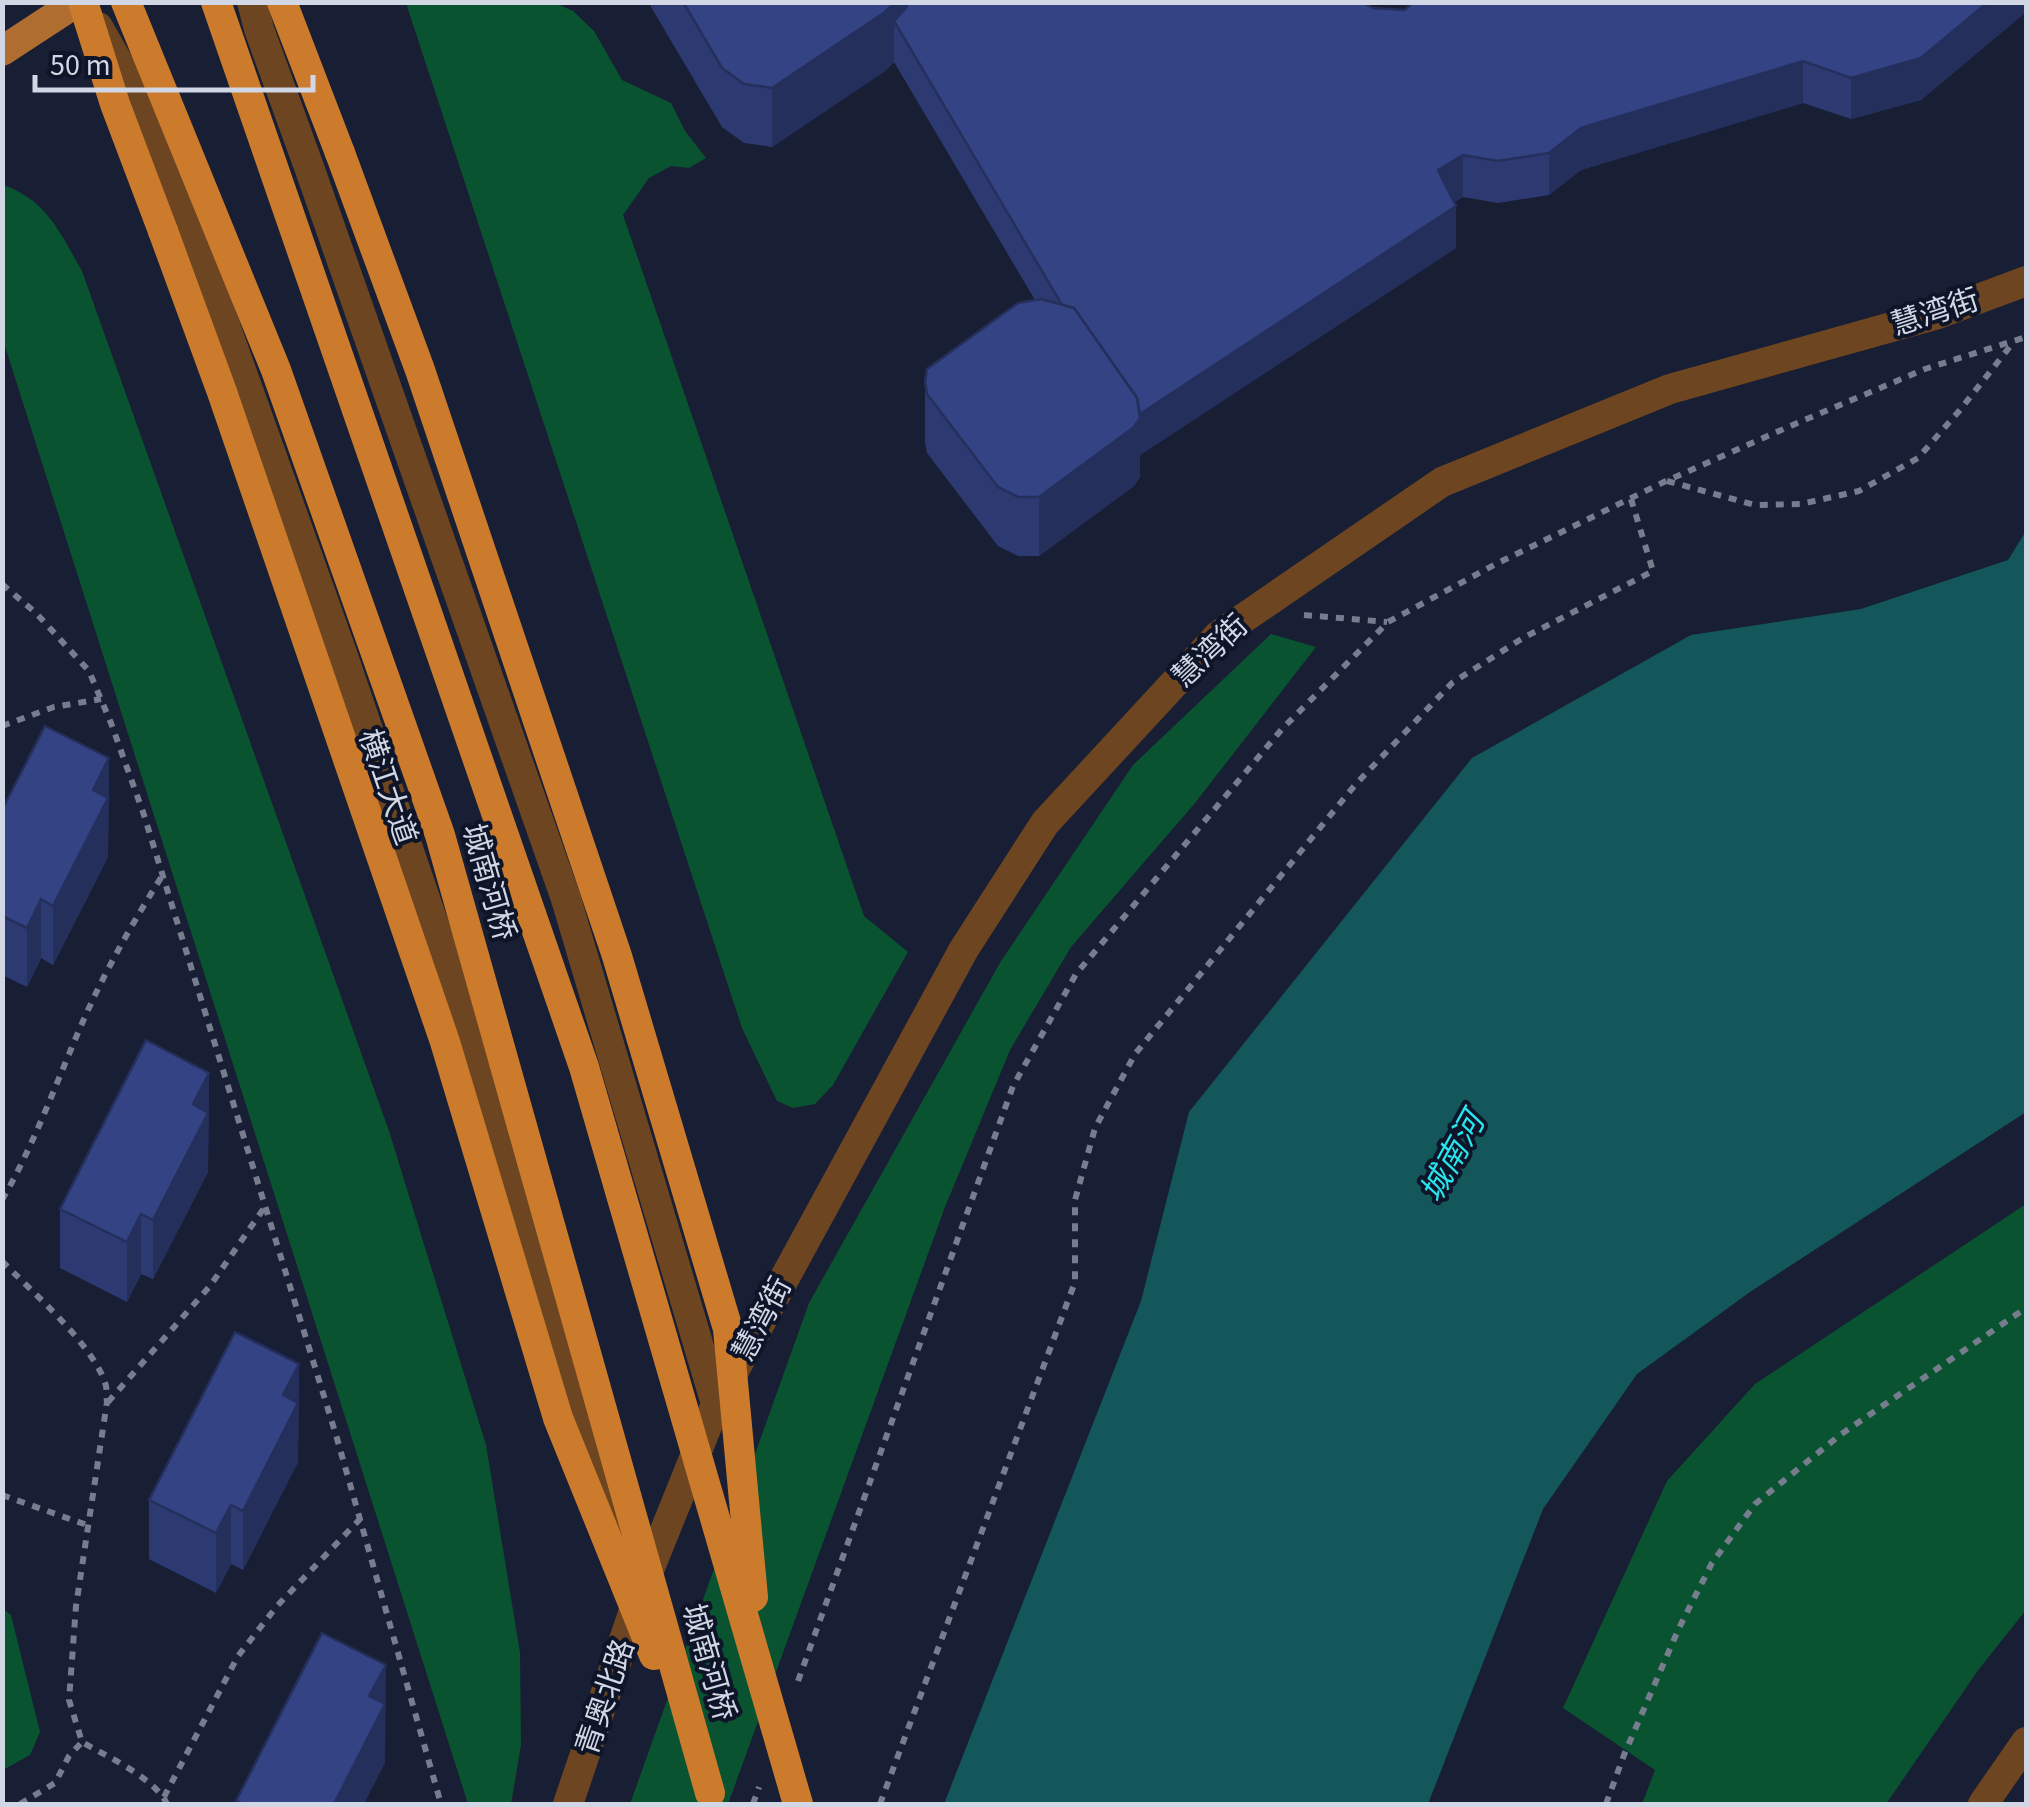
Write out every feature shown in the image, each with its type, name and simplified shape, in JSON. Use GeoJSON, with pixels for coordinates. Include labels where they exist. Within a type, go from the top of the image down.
{"type":"FeatureCollection","features":[{"type":"Feature","properties":{"kind":"highway"},"geometry":{"type":"LineString","coordinates":[[81,2],[222,392],[445,1042],[558,1418],[712,1799]]}},
{"type":"Feature","properties":{"kind":"highway","name":"城南河桥"},"geometry":{"type":"LineString","coordinates":[[126,2],[276,370],[440,835],[712,1799]]}},
{"type":"Feature","properties":{"kind":"highway","name":"城南河桥"},"geometry":{"type":"LineString","coordinates":[[216,2],[584,1067],[798,1804]]}},
{"type":"Feature","properties":{"kind":"highway"},"geometry":{"type":"LineString","coordinates":[[282,2],[420,370],[617,956],[728,1330],[760,1670]]}},
{"type":"Feature","properties":{"kind":"main road"},"geometry":{"type":"LineString","coordinates":[[2,51],[81,2]]}},
{"type":"Feature","properties":{"kind":"street","name":"横江大道"},"geometry":{"type":"LineString","coordinates":[[81,2],[130,85],[186,216],[342,653],[454,984],[526,1236],[641,1590]]}},
{"type":"Feature","properties":{"kind":"street"},"geometry":{"type":"LineString","coordinates":[[252,2],[258,29],[566,899],[716,1404]]}},
{"type":"Feature","properties":{"kind":"street","name":"慧湾街"},"geometry":{"type":"LineString","coordinates":[[641,1590],[716,1404],[964,949],[1045,823],[1219,635],[1442,482],[1670,389],[1938,314],[2026,281]]}},
{"type":"Feature","properties":{"kind":"street","name":"青奥北路"},"geometry":{"type":"LineString","coordinates":[[568,1804],[641,1590]]}},
{"type":"Feature","properties":{"kind":"street"},"geometry":{"type":"LineString","coordinates":[[1982,1804],[2026,1742]]}},
{"type":"Feature","properties":{"kind":"path"},"geometry":{"type":"LineString","coordinates":[[793,1694],[1013,1086],[1076,974],[1282,730],[1388,622],[1496,564],[1666,481],[1925,369],[2026,338]]}},
{"type":"Feature","properties":{"kind":"path"},"geometry":{"type":"LineString","coordinates":[[1666,481],[1755,505],[1802,504],[1859,491],[1918,458],[2013,342]]}},
{"type":"Feature","properties":{"kind":"path"},"geometry":{"type":"LineString","coordinates":[[880,1804],[1075,1282],[1076,1200],[1095,1128],[1135,1054],[1354,784],[1452,683],[1523,638],[1654,571],[1631,499]]}},
{"type":"Feature","properties":{"kind":"path"},"geometry":{"type":"LineString","coordinates":[[2,584],[38,614],[89,670],[144,815],[360,1519],[441,1804]]}},
{"type":"Feature","properties":{"kind":"path"},"geometry":{"type":"LineString","coordinates":[[1296,615],[1388,622]]}},
{"type":"Feature","properties":{"kind":"path"},"geometry":{"type":"LineString","coordinates":[[2,726],[54,707],[101,699]]}},
{"type":"Feature","properties":{"kind":"path"},"geometry":{"type":"LineString","coordinates":[[2,1200],[23,1164],[88,1009],[162,874]]}},
{"type":"Feature","properties":{"kind":"path"},"geometry":{"type":"LineString","coordinates":[[107,1402],[210,1286],[264,1208]]}},
{"type":"Feature","properties":{"kind":"path"},"geometry":{"type":"LineString","coordinates":[[2,1261],[63,1322],[94,1361],[106,1386],[107,1402],[76,1606],[69,1700],[82,1742],[134,1772],[165,1801],[238,1656],[277,1606],[360,1519]]}},
{"type":"Feature","properties":{"kind":"path"},"geometry":{"type":"LineString","coordinates":[[1606,1804],[1679,1628],[1712,1563],[1755,1504],[1840,1434],[2026,1308]]}},
{"type":"Feature","properties":{"kind":"path"},"geometry":{"type":"LineString","coordinates":[[2,1496],[88,1525]]}},
{"type":"Feature","properties":{"kind":"path"},"geometry":{"type":"LineString","coordinates":[[20,1804],[56,1783],[69,1756],[82,1742]]}},
{"type":"Feature","properties":{"kind":"path"},"geometry":{"type":"LineString","coordinates":[[753,1804],[760,1786]]}},
{"type":"Feature","properties":{"kind":"shaded area"},"geometry":{"type":"Polygon","coordinates":[[[406,3],[555,3],[573,11],[594,31],[622,80],[671,103],[685,131],[706,158],[689,168],[671,166],[649,178],[623,215],[864,916],[908,952],[833,1085],[815,1104],[793,1108],[777,1101],[742,1028],[406,3]]]}},
{"type":"Feature","properties":{"kind":"shaded area"},"geometry":{"type":"Polygon","coordinates":[[[3,185],[42,209],[82,271],[389,1131],[486,1445],[520,1653],[521,1745],[511,1804],[468,1804],[3,340],[3,185]]]}},
{"type":"Feature","properties":{"kind":"shaded area"},"geometry":{"type":"Polygon","coordinates":[[[1271,634],[1316,647],[1195,803],[1071,947],[1010,1050],[945,1207],[728,1804],[630,1804],[809,1303],[1001,961],[1133,765],[1271,634]]]}},
{"type":"Feature","properties":{"kind":"shaded area"},"geometry":{"type":"Polygon","coordinates":[[[2026,1204],[2026,1610],[1979,1669],[1886,1804],[1642,1804],[1655,1770],[1563,1708],[1667,1481],[1755,1384],[2026,1204]]]}},
{"type":"Feature","properties":{"kind":"shaded area"},"geometry":{"type":"Polygon","coordinates":[[[2,1608],[11,1615],[40,1732],[30,1755],[3,1770],[2,1608]]]}},
{"type":"Feature","properties":{"kind":"water","name":"城南河"},"geometry":{"type":"Polygon","coordinates":[[[2026,531],[2026,1112],[1750,1292],[1637,1374],[1543,1509],[1428,1804],[944,1804],[1141,1301],[1189,1112],[1472,758],[1691,635],[1861,609],[2008,560],[2026,531]]]}},
{"type":"Feature","properties":{"kind":"building"},"geometry":{"type":"Polygon","coordinates":[[[683,2],[895,2],[772,88],[744,84],[722,68],[683,2]]]}},
{"type":"Feature","properties":{"kind":"building"},"geometry":{"type":"Polygon","coordinates":[[[909,2],[1362,2],[1373,8],[1405,10],[1413,2],[1988,2],[1921,58],[1851,78],[1803,61],[1581,128],[1549,153],[1498,161],[1463,155],[1438,170],[1456,206],[1140,414],[1137,398],[1074,308],[1062,305],[894,21],[909,2]]]}},
{"type":"Feature","properties":{"kind":"building"},"geometry":{"type":"Polygon","coordinates":[[[1041,299],[1074,308],[1137,398],[1140,418],[1134,427],[1039,497],[1018,497],[998,487],[927,394],[925,382],[927,369],[1018,303],[1041,299]]]}},
{"type":"Feature","properties":{"kind":"building"},"geometry":{"type":"Polygon","coordinates":[[[45,726],[109,758],[93,790],[108,798],[53,906],[41,899],[27,928],[2,916],[2,810],[45,726]]]}},
{"type":"Feature","properties":{"kind":"building"},"geometry":{"type":"Polygon","coordinates":[[[146,1040],[209,1073],[193,1104],[208,1113],[153,1220],[141,1214],[127,1242],[60,1209],[146,1040]]]}},
{"type":"Feature","properties":{"kind":"building"},"geometry":{"type":"Polygon","coordinates":[[[235,1332],[299,1364],[283,1395],[298,1403],[243,1511],[231,1505],[216,1533],[149,1500],[235,1332]]]}},
{"type":"Feature","properties":{"kind":"building"},"geometry":{"type":"Polygon","coordinates":[[[322,1633],[386,1665],[369,1696],[385,1704],[334,1804],[236,1801],[322,1633]]]}}]}
